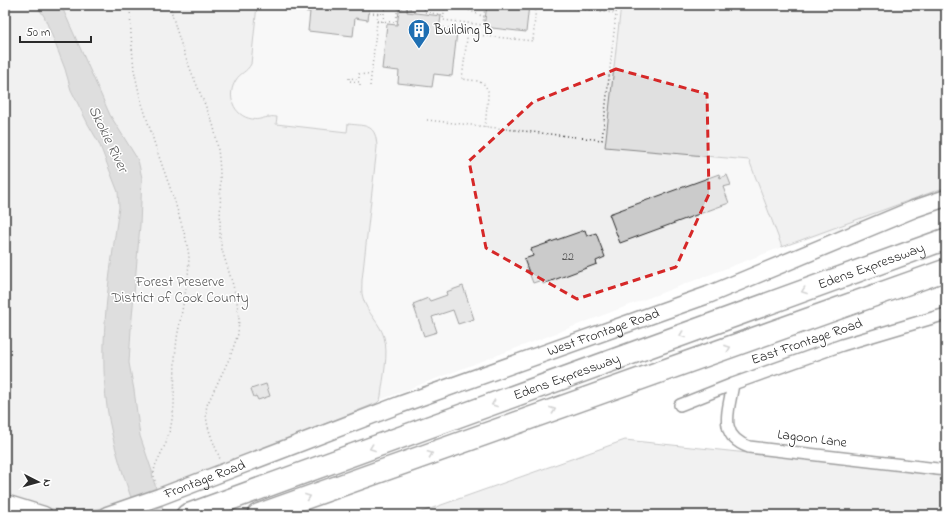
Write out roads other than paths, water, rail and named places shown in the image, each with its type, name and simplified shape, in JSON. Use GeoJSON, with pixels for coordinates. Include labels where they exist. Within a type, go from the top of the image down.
{"type":"FeatureCollection","features":[{"type":"Feature","properties":{"kind":"highway","name":"Edens Expressway"},"geometry":{"type":"LineString","coordinates":[[187,515],[946,239]]}},
{"type":"Feature","properties":{"kind":"highway","name":"Edens Expressway"},"geometry":{"type":"LineString","coordinates":[[258,515],[946,270]]}},
{"type":"Feature","properties":{"kind":"street","name":"West Frontage Road"},"geometry":{"type":"LineString","coordinates":[[257,460],[399,405],[708,294],[907,212],[946,198]]}},
{"type":"Feature","properties":{"kind":"street","name":"East Frontage Road"},"geometry":{"type":"LineString","coordinates":[[680,405],[733,384],[842,345],[946,314]]}},
{"type":"Feature","properties":{"kind":"street","name":"Lagoon Lane"},"geometry":{"type":"LineString","coordinates":[[733,384],[727,420],[728,427],[735,440],[742,445],[946,470]]}},
{"type":"Feature","properties":{"kind":"street","name":"Frontage Road"},"geometry":{"type":"LineString","coordinates":[[107,515],[133,506],[159,492],[257,460]]}},
{"type":"Feature","properties":{"kind":"street"},"geometry":{"type":"LineString","coordinates":[[5,503],[44,515]]}},
{"type":"Feature","properties":{"kind":"water","name":"Skokie River"},"geometry":{"type":"Polygon","coordinates":[[[36,5],[61,5],[110,115],[138,160],[142,178],[140,225],[129,363],[140,436],[165,515],[137,515],[109,421],[105,382],[104,332],[119,207],[118,192],[99,143],[71,90],[65,69],[44,16],[36,5]]]}},
{"type":"Feature","properties":{"kind":"place","name":"Building B"},"geometry":{"type":"Point","coordinates":[419,50]}},
{"type":"Feature","properties":{"kind":"park label","name":"Forest Preserve District of Cook County"},"geometry":{"type":"Point","coordinates":[180,290]}}]}
